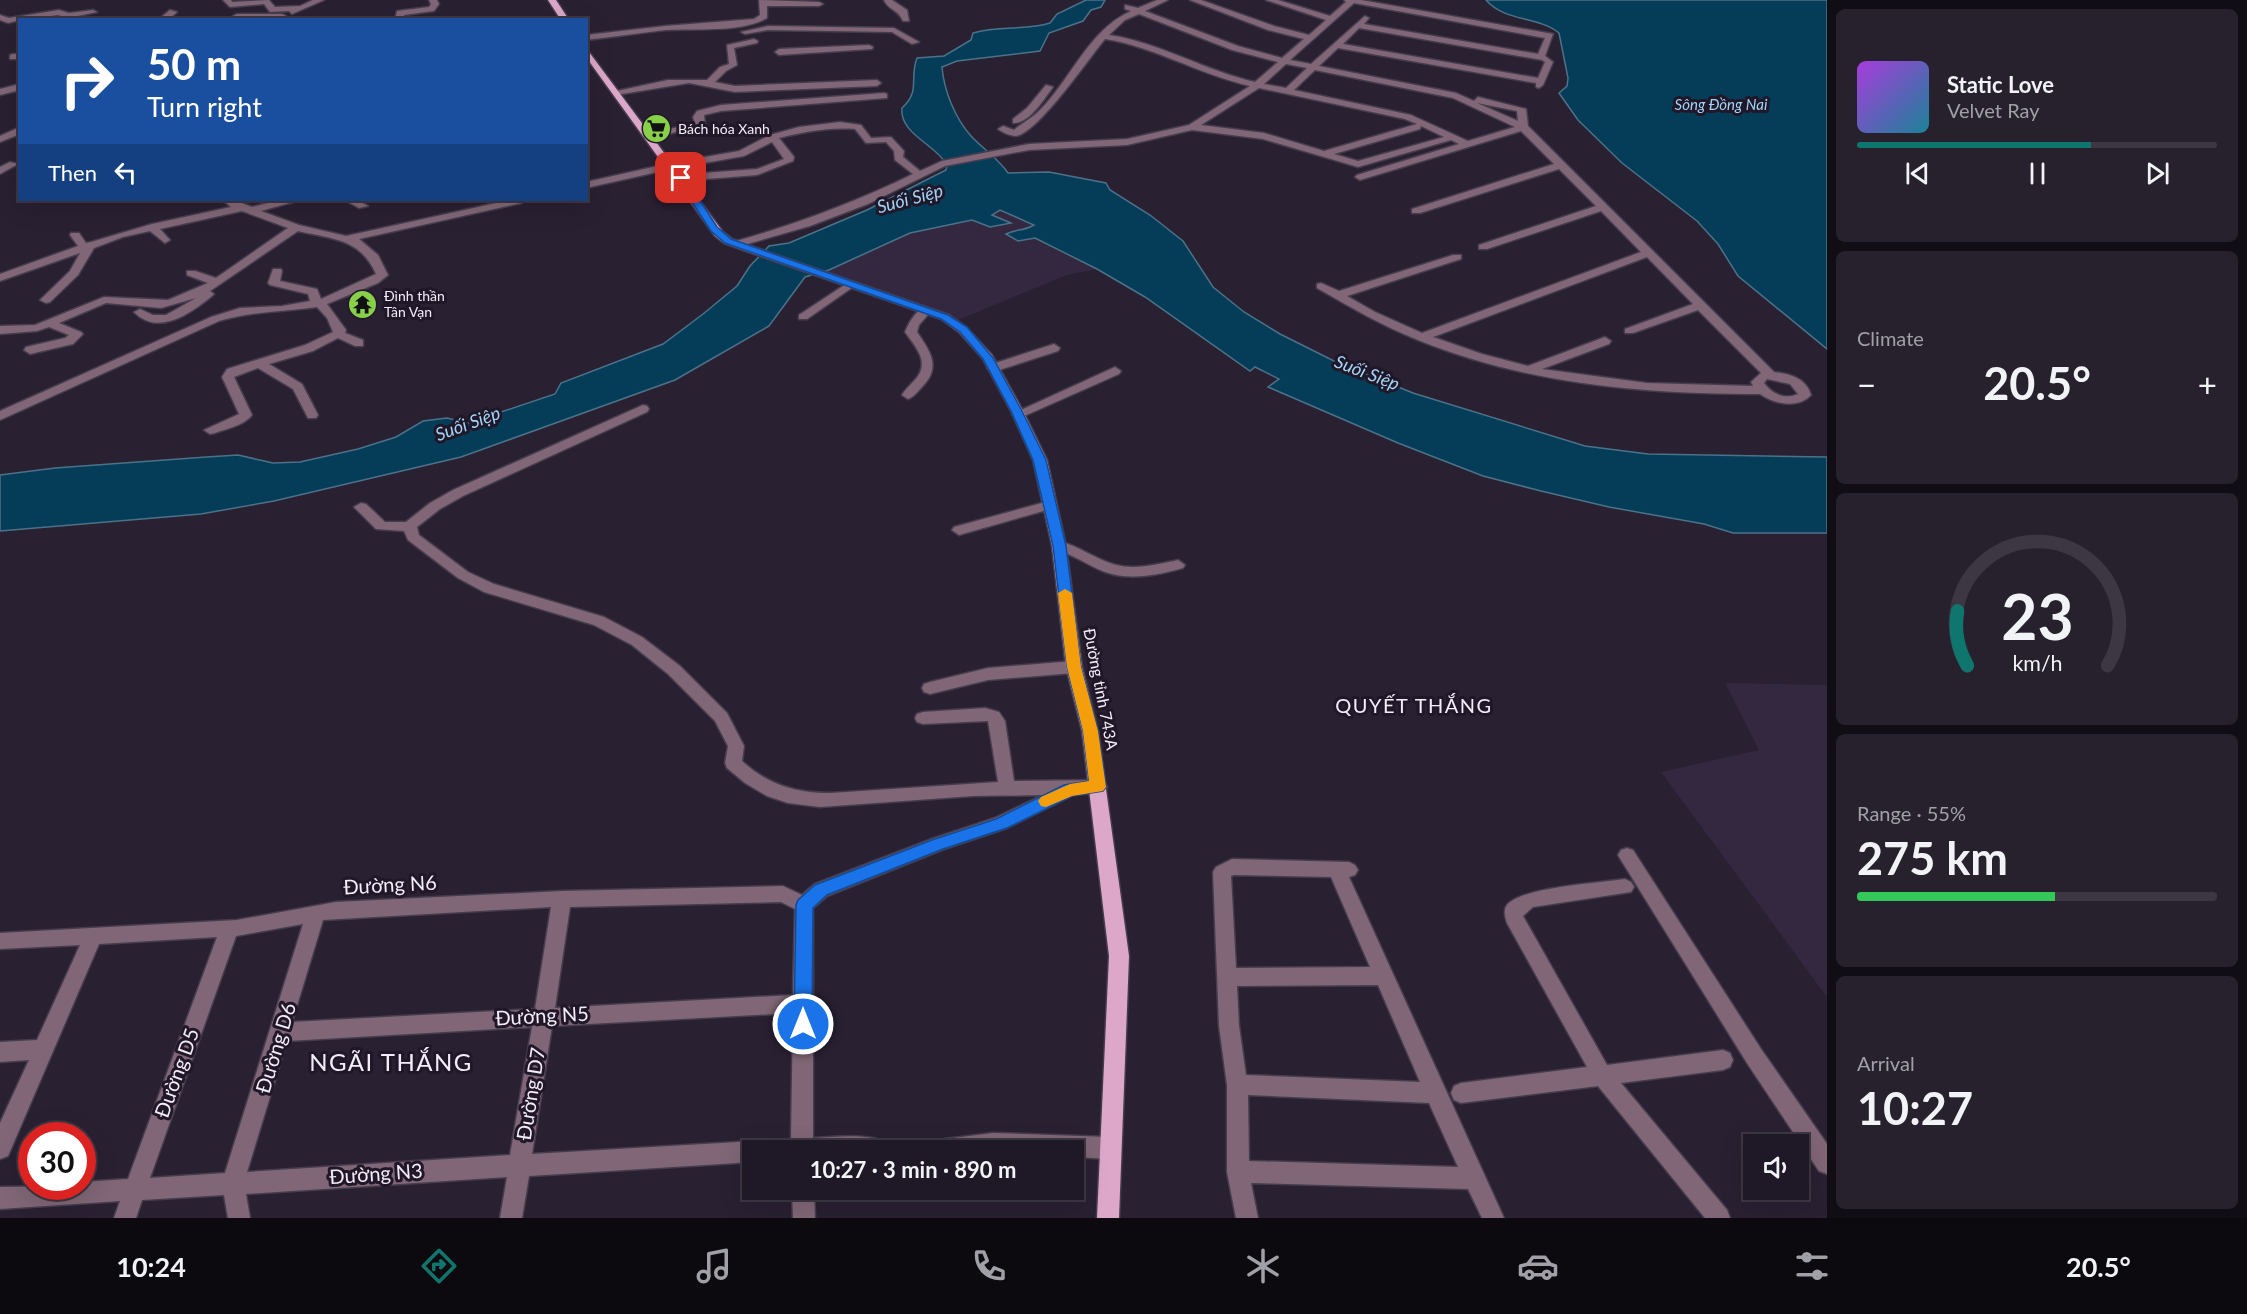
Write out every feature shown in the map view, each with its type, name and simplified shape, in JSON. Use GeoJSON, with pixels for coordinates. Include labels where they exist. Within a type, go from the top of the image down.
{"type":"FeatureCollection","features":[{"type":"Feature","properties":{"kind":"main road"},"geometry":{"type":"LineString","coordinates":[[552,0],[564,18]]}},
{"type":"Feature","properties":{"kind":"main road","name":"Đường tỉnh 743A"},"geometry":{"type":"LineString","coordinates":[[588,53],[681,178],[714,229],[728,241],[945,317],[963,330],[988,358],[1040,460],[1059,546],[1074,667],[1090,731],[1119,956],[1109,1148],[1108,1218]]}},
{"type":"Feature","properties":{"kind":"street"},"geometry":{"type":"LineString","coordinates":[[227,0],[230,5],[266,1],[273,10],[300,8]]}},
{"type":"Feature","properties":{"kind":"street"},"geometry":{"type":"LineString","coordinates":[[237,16],[279,18],[320,0]]}},
{"type":"Feature","properties":{"kind":"street"},"geometry":{"type":"LineString","coordinates":[[399,18],[400,13],[420,14],[431,9],[435,4],[433,0]]}},
{"type":"Feature","properties":{"kind":"street"},"geometry":{"type":"LineString","coordinates":[[888,0],[904,12],[906,19]]}},
{"type":"Feature","properties":{"kind":"street"},"geometry":{"type":"LineString","coordinates":[[1057,76],[1030,110],[1003,129],[1015,133],[1040,115],[1102,36],[1145,0]]}},
{"type":"Feature","properties":{"kind":"street"},"geometry":{"type":"LineString","coordinates":[[1092,33],[1111,16],[1164,0]]}},
{"type":"Feature","properties":{"kind":"street"},"geometry":{"type":"LineString","coordinates":[[1194,0],[1272,28],[1310,38]]}},
{"type":"Feature","properties":{"kind":"street"},"geometry":{"type":"LineString","coordinates":[[1270,0],[1332,19]]}},
{"type":"Feature","properties":{"kind":"street"},"geometry":{"type":"LineString","coordinates":[[88,18],[93,12],[94,1]]}},
{"type":"Feature","properties":{"kind":"street"},"geometry":{"type":"LineString","coordinates":[[742,246],[806,224],[921,176],[942,164],[1024,148],[1126,142],[1192,127],[1256,86],[1350,1],[1550,36],[1541,56]]}},
{"type":"Feature","properties":{"kind":"street"},"geometry":{"type":"LineString","coordinates":[[588,38],[761,19],[764,16],[762,2],[819,4]]}},
{"type":"Feature","properties":{"kind":"street"},"geometry":{"type":"LineString","coordinates":[[1287,92],[1377,6]]}},
{"type":"Feature","properties":{"kind":"street"},"geometry":{"type":"LineString","coordinates":[[1132,9],[1235,48],[1284,61],[1518,107],[1523,111],[1523,127]]}},
{"type":"Feature","properties":{"kind":"street"},"geometry":{"type":"LineString","coordinates":[[28,18],[59,12],[68,16],[93,12]]}},
{"type":"Feature","properties":{"kind":"street"},"geometry":{"type":"LineString","coordinates":[[165,18],[173,12]]}},
{"type":"Feature","properties":{"kind":"street"},"geometry":{"type":"LineString","coordinates":[[727,24],[762,45],[789,56]]}},
{"type":"Feature","properties":{"kind":"street"},"geometry":{"type":"LineString","coordinates":[[1337,45],[1539,83],[1549,62],[1541,56],[1358,25]]}},
{"type":"Feature","properties":{"kind":"street"},"geometry":{"type":"LineString","coordinates":[[742,32],[768,28],[894,30],[915,42]]}},
{"type":"Feature","properties":{"kind":"street"},"geometry":{"type":"LineString","coordinates":[[1102,36],[1122,39],[1204,70],[1256,86],[1398,114],[1468,144]]}},
{"type":"Feature","properties":{"kind":"street"},"geometry":{"type":"LineString","coordinates":[[710,82],[723,69],[733,65],[730,47],[722,39]]}},
{"type":"Feature","properties":{"kind":"street"},"geometry":{"type":"LineString","coordinates":[[730,47],[762,45]]}},
{"type":"Feature","properties":{"kind":"street"},"geometry":{"type":"LineString","coordinates":[[780,52],[869,47]]}},
{"type":"Feature","properties":{"kind":"street"},"geometry":{"type":"LineString","coordinates":[[616,92],[678,81],[710,82],[726,89],[878,82]]}},
{"type":"Feature","properties":{"kind":"street"},"geometry":{"type":"LineString","coordinates":[[0,92],[18,88]]}},
{"type":"Feature","properties":{"kind":"street"},"geometry":{"type":"LineString","coordinates":[[649,135],[700,124],[698,117],[700,113],[721,108],[884,96]]}},
{"type":"Feature","properties":{"kind":"street"},"geometry":{"type":"LineString","coordinates":[[1456,96],[1523,127],[1770,375]]}},
{"type":"Feature","properties":{"kind":"street"},"geometry":{"type":"LineString","coordinates":[[1039,99],[1051,100]]}},
{"type":"Feature","properties":{"kind":"street"},"geometry":{"type":"LineString","coordinates":[[591,184],[747,152],[773,136],[840,125],[858,127],[869,141],[888,139],[898,151],[898,158],[901,162],[921,176]]}},
{"type":"Feature","properties":{"kind":"street"},"geometry":{"type":"LineString","coordinates":[[1024,148],[1029,132],[1028,125]]}},
{"type":"Feature","properties":{"kind":"street"},"geometry":{"type":"LineString","coordinates":[[1192,127],[1264,136],[1342,159],[1445,135]]}},
{"type":"Feature","properties":{"kind":"street"},"geometry":{"type":"LineString","coordinates":[[1327,153],[1418,127]]}},
{"type":"Feature","properties":{"kind":"street"},"geometry":{"type":"LineString","coordinates":[[1360,177],[1523,127]]}},
{"type":"Feature","properties":{"kind":"street"},"geometry":{"type":"LineString","coordinates":[[0,139],[18,131]]}},
{"type":"Feature","properties":{"kind":"street"},"geometry":{"type":"LineString","coordinates":[[681,178],[704,174],[752,172],[788,161],[789,157],[773,136]]}},
{"type":"Feature","properties":{"kind":"street"},"geometry":{"type":"LineString","coordinates":[[747,152],[752,172]]}},
{"type":"Feature","properties":{"kind":"street"},"geometry":{"type":"LineString","coordinates":[[0,171],[13,164]]}},
{"type":"Feature","properties":{"kind":"street"},"geometry":{"type":"LineString","coordinates":[[1416,211],[1561,165]]}},
{"type":"Feature","properties":{"kind":"street"},"geometry":{"type":"LineString","coordinates":[[230,201],[296,227],[350,238],[516,201]]}},
{"type":"Feature","properties":{"kind":"street"},"geometry":{"type":"LineString","coordinates":[[254,210],[286,201]]}},
{"type":"Feature","properties":{"kind":"street"},"geometry":{"type":"LineString","coordinates":[[352,201],[363,206]]}},
{"type":"Feature","properties":{"kind":"street"},"geometry":{"type":"LineString","coordinates":[[0,278],[87,246],[152,227],[242,207]]}},
{"type":"Feature","properties":{"kind":"street"},"geometry":{"type":"LineString","coordinates":[[1483,247],[1602,207]]}},
{"type":"Feature","properties":{"kind":"street"},"geometry":{"type":"LineString","coordinates":[[152,227],[165,240]]}},
{"type":"Feature","properties":{"kind":"street"},"geometry":{"type":"LineString","coordinates":[[0,330],[37,328],[104,300],[116,298],[146,304],[169,303],[214,284],[296,227]]}},
{"type":"Feature","properties":{"kind":"street"},"geometry":{"type":"LineString","coordinates":[[75,235],[87,246]]}},
{"type":"Feature","properties":{"kind":"street"},"geometry":{"type":"LineString","coordinates":[[0,416],[215,319],[240,310],[318,303],[374,281],[382,275],[374,257],[350,238]]}},
{"type":"Feature","properties":{"kind":"street"},"geometry":{"type":"LineString","coordinates":[[46,300],[74,273],[87,246]]}},
{"type":"Feature","properties":{"kind":"street"},"geometry":{"type":"LineString","coordinates":[[1422,337],[1648,253]]}},
{"type":"Feature","properties":{"kind":"street"},"geometry":{"type":"LineString","coordinates":[[1336,296],[1457,257]]}},
{"type":"Feature","properties":{"kind":"street"},"geometry":{"type":"LineString","coordinates":[[210,430],[238,422],[246,415],[228,377],[231,372],[328,340],[340,330],[336,322],[318,303],[315,292],[274,283],[277,271]]}},
{"type":"Feature","properties":{"kind":"street"},"geometry":{"type":"LineString","coordinates":[[191,273],[214,284]]}},
{"type":"Feature","properties":{"kind":"street"},"geometry":{"type":"LineString","coordinates":[[141,312],[153,320],[163,321],[173,318],[211,291],[214,284]]}},
{"type":"Feature","properties":{"kind":"street"},"geometry":{"type":"LineString","coordinates":[[803,316],[849,285]]}},
{"type":"Feature","properties":{"kind":"street"},"geometry":{"type":"LineString","coordinates":[[1321,286],[1376,318],[1422,337],[1451,348],[1530,369],[1658,389],[1762,390],[1783,399],[1798,399],[1805,395],[1803,387],[1792,380],[1770,375],[1759,378],[1757,382],[1762,390]]}},
{"type":"Feature","properties":{"kind":"street"},"geometry":{"type":"LineString","coordinates":[[260,310],[265,302],[292,288]]}},
{"type":"Feature","properties":{"kind":"street"},"geometry":{"type":"LineString","coordinates":[[1629,331],[1700,305]]}},
{"type":"Feature","properties":{"kind":"street"},"geometry":{"type":"LineString","coordinates":[[189,308],[201,315]]}},
{"type":"Feature","properties":{"kind":"street"},"geometry":{"type":"LineString","coordinates":[[908,395],[922,379],[929,365],[926,352],[911,332],[914,324],[926,310]]}},
{"type":"Feature","properties":{"kind":"street"},"geometry":{"type":"LineString","coordinates":[[30,350],[69,341],[77,334],[51,324]]}},
{"type":"Feature","properties":{"kind":"street"},"geometry":{"type":"LineString","coordinates":[[338,334],[360,344]]}},
{"type":"Feature","properties":{"kind":"street"},"geometry":{"type":"LineString","coordinates":[[1530,369],[1605,341]]}},
{"type":"Feature","properties":{"kind":"street"},"geometry":{"type":"LineString","coordinates":[[993,368],[1054,348]]}},
{"type":"Feature","properties":{"kind":"street"},"geometry":{"type":"LineString","coordinates":[[260,364],[298,387],[312,415]]}},
{"type":"Feature","properties":{"kind":"street"},"geometry":{"type":"LineString","coordinates":[[1018,414],[1115,371]]}},
{"type":"Feature","properties":{"kind":"street"},"geometry":{"type":"LineString","coordinates":[[361,507],[381,526],[410,527],[435,506],[458,493],[643,409]]}},
{"type":"Feature","properties":{"kind":"street"},"geometry":{"type":"LineString","coordinates":[[959,530],[1049,505]]}},
{"type":"Feature","properties":{"kind":"street"},"geometry":{"type":"LineString","coordinates":[[410,527],[413,537],[464,575],[489,588],[599,621],[637,641],[674,670],[721,717],[736,746],[734,763],[742,772],[768,789],[788,796],[825,799],[1007,788],[1070,790],[1098,787]]}},
{"type":"Feature","properties":{"kind":"street"},"geometry":{"type":"LineString","coordinates":[[1059,546],[1082,552],[1104,567],[1113,569],[1152,571],[1178,565]]}},
{"type":"Feature","properties":{"kind":"street"},"geometry":{"type":"LineString","coordinates":[[930,688],[988,674],[1074,667]]}},
{"type":"Feature","properties":{"kind":"street"},"geometry":{"type":"LineString","coordinates":[[923,718],[985,714],[993,716],[997,721],[1007,788]]}},
{"type":"Feature","properties":{"kind":"street"},"geometry":{"type":"LineString","coordinates":[[802,1140],[804,905],[821,890],[938,844],[1001,823],[1070,790]]}},
{"type":"Feature","properties":{"kind":"street"},"geometry":{"type":"LineString","coordinates":[[1627,855],[1754,1056],[1827,1163]]}},
{"type":"Feature","properties":{"kind":"street"},"geometry":{"type":"LineString","coordinates":[[1247,1218],[1238,1172],[1237,1085],[1229,1026],[1221,874],[1223,870],[1232,867],[1343,870],[1383,976],[1493,1218]]}},
{"type":"Feature","properties":{"kind":"street"},"geometry":{"type":"LineString","coordinates":[[1625,887],[1529,900],[1514,910],[1514,917],[1602,1076],[1719,1218]]}},
{"type":"Feature","properties":{"kind":"street","name":"Đường N6"},"geometry":{"type":"LineString","coordinates":[[0,941],[229,929],[336,909],[562,899],[783,894],[804,905]]}},
{"type":"Feature","properties":{"kind":"street","name":"Đường D7"},"geometry":{"type":"LineString","coordinates":[[511,1218],[562,899]]}},
{"type":"Feature","properties":{"kind":"street","name":"Đường D6"},"geometry":{"type":"LineString","coordinates":[[233,1183],[316,913]]}},
{"type":"Feature","properties":{"kind":"street","name":"Đường D5"},"geometry":{"type":"LineString","coordinates":[[125,1218],[229,929]]}},
{"type":"Feature","properties":{"kind":"street"},"geometry":{"type":"LineString","coordinates":[[0,1148],[93,936]]}},
{"type":"Feature","properties":{"kind":"street"},"geometry":{"type":"LineString","coordinates":[[1227,977],[1383,976]]}},
{"type":"Feature","properties":{"kind":"street","name":"Đường N5"},"geometry":{"type":"LineString","coordinates":[[281,1032],[803,1003]]}},
{"type":"Feature","properties":{"kind":"street"},"geometry":{"type":"LineString","coordinates":[[0,1052],[43,1049]]}},
{"type":"Feature","properties":{"kind":"street"},"geometry":{"type":"LineString","coordinates":[[1461,1092],[1723,1060]]}},
{"type":"Feature","properties":{"kind":"street"},"geometry":{"type":"LineString","coordinates":[[1237,1085],[1435,1094]]}},
{"type":"Feature","properties":{"kind":"street"},"geometry":{"type":"LineString","coordinates":[[1084,1147],[1109,1148]]}},
{"type":"Feature","properties":{"kind":"street","name":"Đường N3"},"geometry":{"type":"LineString","coordinates":[[0,1198],[742,1152]]}},
{"type":"Feature","properties":{"kind":"street"},"geometry":{"type":"LineString","coordinates":[[1238,1172],[1475,1178]]}},
{"type":"Feature","properties":{"kind":"street"},"geometry":{"type":"LineString","coordinates":[[233,1183],[239,1218]]}},
{"type":"Feature","properties":{"kind":"street"},"geometry":{"type":"LineString","coordinates":[[803,1200],[804,1218]]}},
{"type":"Feature","properties":{"kind":"shaded area"},"geometry":{"type":"Polygon","coordinates":[[[1000,210],[1034,225],[1018,231],[1018,241],[1034,238],[1097,269],[1067,275],[958,320],[930,307],[822,272],[909,233],[973,220],[990,227],[1010,223],[992,214],[1000,210]]]}},
{"type":"Feature","properties":{"kind":"shaded area"},"geometry":{"type":"Polygon","coordinates":[[[1725,683],[1827,685],[1827,997],[1661,772],[1759,750],[1725,683]]]}},
{"type":"Feature","properties":{"kind":"water","name":"Suối Siệp"},"geometry":{"type":"Polygon","coordinates":[[[1086,0],[1105,0],[1101,7],[1091,10],[1083,21],[1049,33],[1040,51],[957,61],[942,67],[948,95],[955,113],[971,136],[1008,173],[1049,172],[1106,183],[1110,190],[1150,215],[1183,241],[1213,287],[1244,312],[1280,334],[1336,362],[1413,393],[1585,446],[1648,454],[1827,457],[1827,533],[1733,533],[1704,524],[1609,507],[1483,476],[1398,443],[1268,387],[1279,379],[1255,367],[1250,371],[1145,297],[1097,269],[1035,238],[1018,241],[1006,234],[1034,225],[1000,210],[992,215],[1011,223],[990,227],[972,220],[910,233],[829,270],[805,277],[769,326],[675,380],[461,457],[274,501],[201,514],[0,531],[0,475],[55,468],[238,455],[273,463],[300,462],[358,449],[396,437],[423,421],[447,418],[468,423],[555,394],[561,383],[663,344],[737,286],[750,266],[769,246],[789,243],[867,210],[946,170],[947,165],[942,158],[912,132],[903,117],[902,108],[908,102],[913,90],[917,58],[944,56],[971,40],[973,33],[1050,23],[1057,14],[1086,0]]]}},
{"type":"Feature","properties":{"kind":"water","name":"Sông Đồng Nai"},"geometry":{"type":"Polygon","coordinates":[[[1486,0],[1827,0],[1827,349],[1738,276],[1718,244],[1697,221],[1622,163],[1578,120],[1559,93],[1567,86],[1568,78],[1559,33],[1541,24],[1502,12],[1486,0]]]}},
{"type":"Feature","properties":{"kind":"slow traffic"},"geometry":{"type":"LineString","coordinates":[[1046,801],[1070,790],[1098,787],[1090,731],[1074,667],[1065,593]]}},
{"type":"Feature","properties":{"kind":"place","name":"Bách hóa Xanh"},"geometry":{"type":"Point","coordinates":[657,129]}},
{"type":"Feature","properties":{"kind":"place","name":"Đình thần Tân Vạn"},"geometry":{"type":"Point","coordinates":[363,304]}},
{"type":"Feature","properties":{"kind":"district","name":"QUYẾT THẮNG"},"geometry":{"type":"Point","coordinates":[1414,706]}},
{"type":"Feature","properties":{"kind":"district","name":"NGÃI THẮNG"},"geometry":{"type":"Point","coordinates":[391,1063]}},
{"type":"Feature","properties":{"kind":"route"},"geometry":{"type":"LineString","coordinates":[[681,178],[714,229],[728,241],[945,317],[963,330],[988,358],[1040,460],[1059,546],[1074,667],[1090,731],[1098,787],[1070,790],[1001,823],[938,844],[821,890],[804,905],[803,1024]]}}]}
